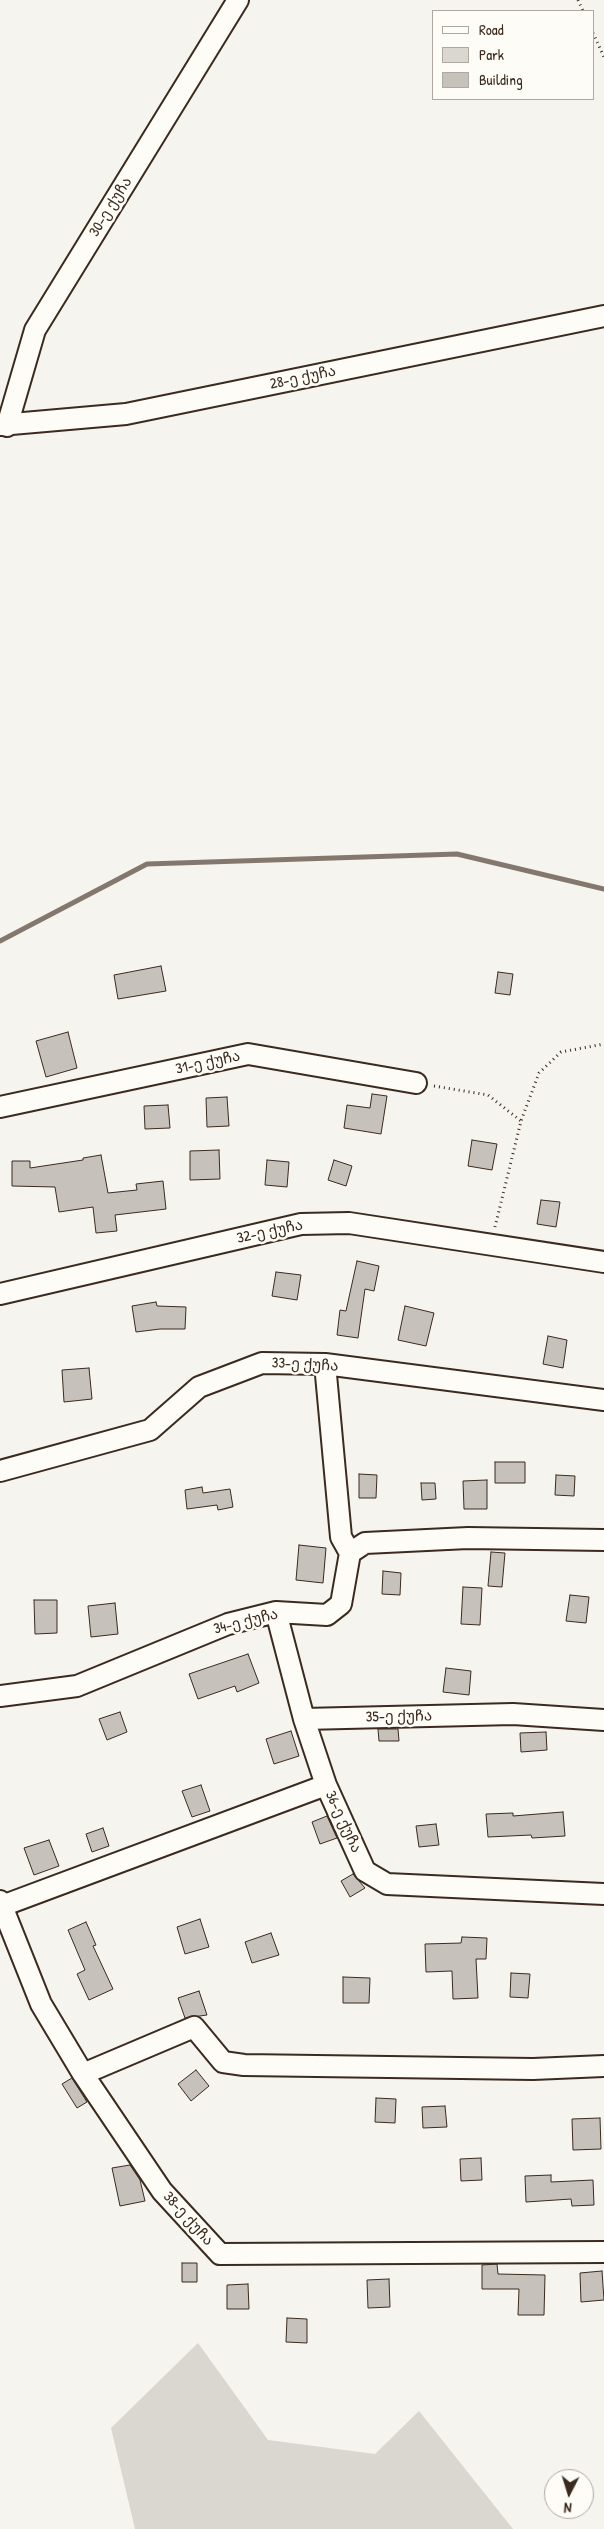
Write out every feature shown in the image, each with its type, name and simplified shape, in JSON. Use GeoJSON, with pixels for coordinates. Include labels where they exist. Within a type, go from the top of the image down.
{"type":"FeatureCollection","features":[{"type":"Feature","properties":{"kind":"street","name":"30-ე ქუჩა"},"geometry":{"type":"LineString","coordinates":[[3,426],[36,330],[238,0]]}},
{"type":"Feature","properties":{"kind":"street","name":"28-ე ქუჩა"},"geometry":{"type":"LineString","coordinates":[[3,426],[126,414],[604,316]]}},
{"type":"Feature","properties":{"kind":"street","name":"31-ე ქუჩა"},"geometry":{"type":"LineString","coordinates":[[0,1107],[248,1054],[416,1083]]}},
{"type":"Feature","properties":{"kind":"street","name":"32-ე ქუჩა"},"geometry":{"type":"LineString","coordinates":[[0,1294],[301,1224],[349,1223],[604,1262]]}},
{"type":"Feature","properties":{"kind":"street","name":"33-ე ქუჩა"},"geometry":{"type":"LineString","coordinates":[[0,1470],[150,1430],[199,1387],[262,1363],[325,1364],[604,1400]]}},
{"type":"Feature","properties":{"kind":"street"},"geometry":{"type":"LineString","coordinates":[[325,1364],[341,1537],[350,1554],[365,1543],[468,1538],[604,1540]]}},
{"type":"Feature","properties":{"kind":"street","name":"34-ე ქუჩა"},"geometry":{"type":"LineString","coordinates":[[0,1696],[77,1686],[228,1624],[276,1612],[327,1615],[340,1604],[350,1554]]}},
{"type":"Feature","properties":{"kind":"street"},"geometry":{"type":"LineString","coordinates":[[276,1612],[304,1719],[326,1785]]}},
{"type":"Feature","properties":{"kind":"street","name":"35-ე ქუჩა"},"geometry":{"type":"LineString","coordinates":[[304,1719],[514,1714],[604,1720]]}},
{"type":"Feature","properties":{"kind":"street","name":"36-ე ქუჩა"},"geometry":{"type":"LineString","coordinates":[[1,1904],[326,1785],[365,1871],[387,1884],[604,1894]]}},
{"type":"Feature","properties":{"kind":"street","name":"38-ე ქუჩა"},"geometry":{"type":"LineString","coordinates":[[1,1904],[41,2004],[83,2074],[162,2191],[220,2254],[604,2252]]}},
{"type":"Feature","properties":{"kind":"street"},"geometry":{"type":"LineString","coordinates":[[83,2074],[194,2027],[223,2062],[244,2066],[533,2069],[604,2066]]}},
{"type":"Feature","properties":{"kind":"path"},"geometry":{"type":"LineString","coordinates":[[594,35],[604,57]]}},
{"type":"Feature","properties":{"kind":"path"},"geometry":{"type":"LineString","coordinates":[[491,1245],[522,1120],[539,1073],[561,1052],[604,1044]]}},
{"type":"Feature","properties":{"kind":"path"},"geometry":{"type":"LineString","coordinates":[[416,1083],[488,1095],[522,1120]]}},
{"type":"Feature","properties":{"kind":"green space"},"geometry":{"type":"Polygon","coordinates":[[[198,2343],[268,2440],[375,2454],[419,2411],[513,2529],[135,2529],[111,2428],[198,2343]]]}},
{"type":"Feature","properties":{"kind":"building"},"geometry":{"type":"Polygon","coordinates":[[[161,966],[166,991],[118,999],[114,975],[161,966]]]}},
{"type":"Feature","properties":{"kind":"building"},"geometry":{"type":"Polygon","coordinates":[[[498,972],[513,974],[510,995],[495,993],[498,972]]]}},
{"type":"Feature","properties":{"kind":"building"},"geometry":{"type":"Polygon","coordinates":[[[68,1032],[77,1068],[46,1077],[36,1041],[68,1032]]]}},
{"type":"Feature","properties":{"kind":"building"},"geometry":{"type":"Polygon","coordinates":[[[372,1094],[387,1096],[381,1134],[344,1128],[347,1105],[370,1108],[372,1094]]]}},
{"type":"Feature","properties":{"kind":"building"},"geometry":{"type":"Polygon","coordinates":[[[227,1097],[229,1126],[207,1127],[206,1098],[227,1097]]]}},
{"type":"Feature","properties":{"kind":"building"},"geometry":{"type":"Polygon","coordinates":[[[168,1105],[170,1128],[145,1129],[144,1106],[168,1105]]]}},
{"type":"Feature","properties":{"kind":"building"},"geometry":{"type":"Polygon","coordinates":[[[472,1140],[497,1144],[492,1170],[468,1166],[472,1140]]]}},
{"type":"Feature","properties":{"kind":"building"},"geometry":{"type":"Polygon","coordinates":[[[219,1150],[220,1179],[190,1180],[190,1151],[219,1150]]]}},
{"type":"Feature","properties":{"kind":"building"},"geometry":{"type":"Polygon","coordinates":[[[101,1155],[108,1193],[137,1190],[136,1184],[163,1181],[166,1209],[115,1215],[117,1231],[96,1233],[93,1207],[59,1212],[55,1187],[12,1186],[12,1161],[30,1161],[30,1168],[83,1160],[83,1158],[101,1155]]]}},
{"type":"Feature","properties":{"kind":"building"},"geometry":{"type":"Polygon","coordinates":[[[267,1160],[289,1162],[287,1187],[265,1185],[267,1160]]]}},
{"type":"Feature","properties":{"kind":"building"},"geometry":{"type":"Polygon","coordinates":[[[334,1160],[352,1166],[346,1186],[328,1180],[334,1160]]]}},
{"type":"Feature","properties":{"kind":"building"},"geometry":{"type":"Polygon","coordinates":[[[541,1200],[560,1202],[556,1227],[537,1224],[541,1200]]]}},
{"type":"Feature","properties":{"kind":"building"},"geometry":{"type":"Polygon","coordinates":[[[357,1261],[379,1266],[374,1291],[365,1289],[358,1338],[337,1335],[340,1310],[346,1311],[357,1261]]]}},
{"type":"Feature","properties":{"kind":"building"},"geometry":{"type":"Polygon","coordinates":[[[276,1272],[301,1275],[297,1300],[272,1296],[276,1272]]]}},
{"type":"Feature","properties":{"kind":"building"},"geometry":{"type":"Polygon","coordinates":[[[156,1302],[157,1306],[186,1307],[185,1329],[160,1329],[136,1332],[132,1306],[156,1302]]]}},
{"type":"Feature","properties":{"kind":"building"},"geometry":{"type":"Polygon","coordinates":[[[405,1306],[434,1313],[426,1346],[398,1340],[405,1306]]]}},
{"type":"Feature","properties":{"kind":"building"},"geometry":{"type":"Polygon","coordinates":[[[548,1336],[567,1340],[563,1368],[543,1364],[548,1336]]]}},
{"type":"Feature","properties":{"kind":"building"},"geometry":{"type":"Polygon","coordinates":[[[89,1368],[92,1399],[64,1402],[62,1370],[89,1368]]]}},
{"type":"Feature","properties":{"kind":"building"},"geometry":{"type":"Polygon","coordinates":[[[495,1462],[525,1462],[525,1483],[495,1483],[495,1462]]]}},
{"type":"Feature","properties":{"kind":"building"},"geometry":{"type":"Polygon","coordinates":[[[359,1474],[377,1475],[376,1498],[359,1498],[359,1474]]]}},
{"type":"Feature","properties":{"kind":"building"},"geometry":{"type":"Polygon","coordinates":[[[556,1475],[575,1476],[574,1496],[555,1495],[556,1475]]]}},
{"type":"Feature","properties":{"kind":"building"},"geometry":{"type":"Polygon","coordinates":[[[487,1480],[487,1509],[464,1509],[463,1481],[487,1480]]]}},
{"type":"Feature","properties":{"kind":"building"},"geometry":{"type":"Polygon","coordinates":[[[421,1483],[435,1483],[436,1499],[422,1500],[421,1483]]]}},
{"type":"Feature","properties":{"kind":"building"},"geometry":{"type":"Polygon","coordinates":[[[202,1487],[203,1493],[230,1489],[233,1507],[218,1510],[217,1505],[187,1509],[185,1490],[202,1487]]]}},
{"type":"Feature","properties":{"kind":"building"},"geometry":{"type":"Polygon","coordinates":[[[299,1545],[326,1548],[323,1583],[296,1580],[299,1545]]]}},
{"type":"Feature","properties":{"kind":"building"},"geometry":{"type":"Polygon","coordinates":[[[491,1552],[505,1553],[502,1587],[488,1586],[491,1552]]]}},
{"type":"Feature","properties":{"kind":"building"},"geometry":{"type":"Polygon","coordinates":[[[383,1571],[401,1573],[400,1595],[382,1594],[383,1571]]]}},
{"type":"Feature","properties":{"kind":"building"},"geometry":{"type":"Polygon","coordinates":[[[463,1587],[482,1588],[480,1625],[461,1624],[463,1587]]]}},
{"type":"Feature","properties":{"kind":"building"},"geometry":{"type":"Polygon","coordinates":[[[570,1595],[589,1597],[586,1623],[566,1621],[570,1595]]]}},
{"type":"Feature","properties":{"kind":"building"},"geometry":{"type":"Polygon","coordinates":[[[34,1600],[57,1600],[57,1633],[35,1634],[34,1600]]]}},
{"type":"Feature","properties":{"kind":"building"},"geometry":{"type":"Polygon","coordinates":[[[115,1603],[118,1634],[91,1637],[88,1606],[115,1603]]]}},
{"type":"Feature","properties":{"kind":"building"},"geometry":{"type":"Polygon","coordinates":[[[248,1654],[259,1683],[237,1692],[235,1686],[198,1699],[189,1674],[248,1654]]]}},
{"type":"Feature","properties":{"kind":"building"},"geometry":{"type":"Polygon","coordinates":[[[446,1668],[471,1671],[469,1695],[443,1692],[446,1668]]]}},
{"type":"Feature","properties":{"kind":"building"},"geometry":{"type":"Polygon","coordinates":[[[120,1712],[127,1732],[107,1740],[99,1719],[120,1712]]]}},
{"type":"Feature","properties":{"kind":"building"},"geometry":{"type":"Polygon","coordinates":[[[378,1729],[398,1729],[399,1741],[379,1741],[378,1729]]]}},
{"type":"Feature","properties":{"kind":"building"},"geometry":{"type":"Polygon","coordinates":[[[291,1731],[299,1756],[274,1764],[266,1739],[291,1731]]]}},
{"type":"Feature","properties":{"kind":"building"},"geometry":{"type":"Polygon","coordinates":[[[546,1732],[547,1750],[521,1752],[520,1733],[546,1732]]]}},
{"type":"Feature","properties":{"kind":"building"},"geometry":{"type":"Polygon","coordinates":[[[201,1785],[210,1811],[192,1817],[182,1791],[201,1785]]]}},
{"type":"Feature","properties":{"kind":"building"},"geometry":{"type":"Polygon","coordinates":[[[563,1812],[565,1836],[532,1838],[531,1835],[488,1837],[486,1814],[513,1813],[513,1816],[563,1812]]]}},
{"type":"Feature","properties":{"kind":"building"},"geometry":{"type":"Polygon","coordinates":[[[327,1816],[337,1838],[320,1844],[312,1822],[327,1816]]]}},
{"type":"Feature","properties":{"kind":"building"},"geometry":{"type":"Polygon","coordinates":[[[436,1824],[439,1845],[419,1847],[416,1826],[436,1824]]]}},
{"type":"Feature","properties":{"kind":"building"},"geometry":{"type":"Polygon","coordinates":[[[103,1828],[109,1846],[92,1852],[86,1834],[103,1828]]]}},
{"type":"Feature","properties":{"kind":"building"},"geometry":{"type":"Polygon","coordinates":[[[49,1840],[59,1866],[34,1875],[24,1848],[49,1840]]]}},
{"type":"Feature","properties":{"kind":"building"},"geometry":{"type":"Polygon","coordinates":[[[353,1874],[365,1888],[350,1897],[341,1881],[353,1874]]]}},
{"type":"Feature","properties":{"kind":"building"},"geometry":{"type":"Polygon","coordinates":[[[200,1919],[209,1947],[185,1954],[177,1927],[200,1919]]]}},
{"type":"Feature","properties":{"kind":"building"},"geometry":{"type":"Polygon","coordinates":[[[86,1922],[96,1945],[93,1946],[113,1989],[89,2000],[77,1974],[85,1970],[68,1930],[86,1922]]]}},
{"type":"Feature","properties":{"kind":"building"},"geometry":{"type":"Polygon","coordinates":[[[271,1933],[279,1955],[252,1963],[245,1942],[271,1933]]]}},
{"type":"Feature","properties":{"kind":"building"},"geometry":{"type":"Polygon","coordinates":[[[462,1937],[487,1938],[486,1959],[476,1959],[478,1998],[453,1999],[452,1971],[426,1972],[425,1944],[461,1943],[462,1937]]]}},
{"type":"Feature","properties":{"kind":"building"},"geometry":{"type":"Polygon","coordinates":[[[511,1973],[530,1974],[528,1998],[510,1997],[511,1973]]]}},
{"type":"Feature","properties":{"kind":"building"},"geometry":{"type":"Polygon","coordinates":[[[343,1977],[370,1978],[369,2003],[343,2003],[343,1977]]]}},
{"type":"Feature","properties":{"kind":"building"},"geometry":{"type":"Polygon","coordinates":[[[199,1991],[207,2015],[185,2018],[178,1998],[199,1991]]]}},
{"type":"Feature","properties":{"kind":"building"},"geometry":{"type":"Polygon","coordinates":[[[196,2070],[209,2086],[191,2101],[178,2084],[196,2070]]]}},
{"type":"Feature","properties":{"kind":"building"},"geometry":{"type":"Polygon","coordinates":[[[72,2078],[87,2102],[77,2108],[62,2084],[72,2078]]]}},
{"type":"Feature","properties":{"kind":"building"},"geometry":{"type":"Polygon","coordinates":[[[376,2098],[396,2099],[395,2123],[375,2122],[376,2098]]]}},
{"type":"Feature","properties":{"kind":"building"},"geometry":{"type":"Polygon","coordinates":[[[445,2106],[447,2127],[423,2128],[422,2107],[445,2106]]]}},
{"type":"Feature","properties":{"kind":"building"},"geometry":{"type":"Polygon","coordinates":[[[600,2118],[601,2149],[573,2150],[572,2119],[600,2118]]]}},
{"type":"Feature","properties":{"kind":"building"},"geometry":{"type":"Polygon","coordinates":[[[481,2158],[482,2180],[461,2181],[460,2159],[481,2158]]]}},
{"type":"Feature","properties":{"kind":"building"},"geometry":{"type":"Polygon","coordinates":[[[130,2165],[140,2180],[145,2201],[120,2206],[112,2168],[130,2165]]]}},
{"type":"Feature","properties":{"kind":"building"},"geometry":{"type":"Polygon","coordinates":[[[551,2175],[551,2182],[593,2180],[594,2205],[572,2206],[571,2199],[526,2202],[525,2176],[551,2175]]]}},
{"type":"Feature","properties":{"kind":"building"},"geometry":{"type":"Polygon","coordinates":[[[182,2263],[197,2263],[197,2282],[182,2282],[182,2263]]]}},
{"type":"Feature","properties":{"kind":"building"},"geometry":{"type":"Polygon","coordinates":[[[497,2264],[498,2274],[545,2275],[544,2315],[518,2315],[519,2289],[482,2289],[482,2265],[497,2264]]]}},
{"type":"Feature","properties":{"kind":"building"},"geometry":{"type":"Polygon","coordinates":[[[602,2271],[604,2300],[581,2302],[580,2273],[602,2271]]]}},
{"type":"Feature","properties":{"kind":"building"},"geometry":{"type":"Polygon","coordinates":[[[389,2279],[390,2307],[368,2308],[367,2280],[389,2279]]]}},
{"type":"Feature","properties":{"kind":"building"},"geometry":{"type":"Polygon","coordinates":[[[248,2284],[249,2309],[227,2309],[227,2285],[248,2284]]]}},
{"type":"Feature","properties":{"kind":"building"},"geometry":{"type":"Polygon","coordinates":[[[287,2318],[307,2319],[307,2343],[286,2342],[287,2318]]]}},
{"type":"Feature","properties":{"kind":"waterway"},"geometry":{"type":"LineString","coordinates":[[0,941],[147,864],[457,854],[604,889]]}}]}
